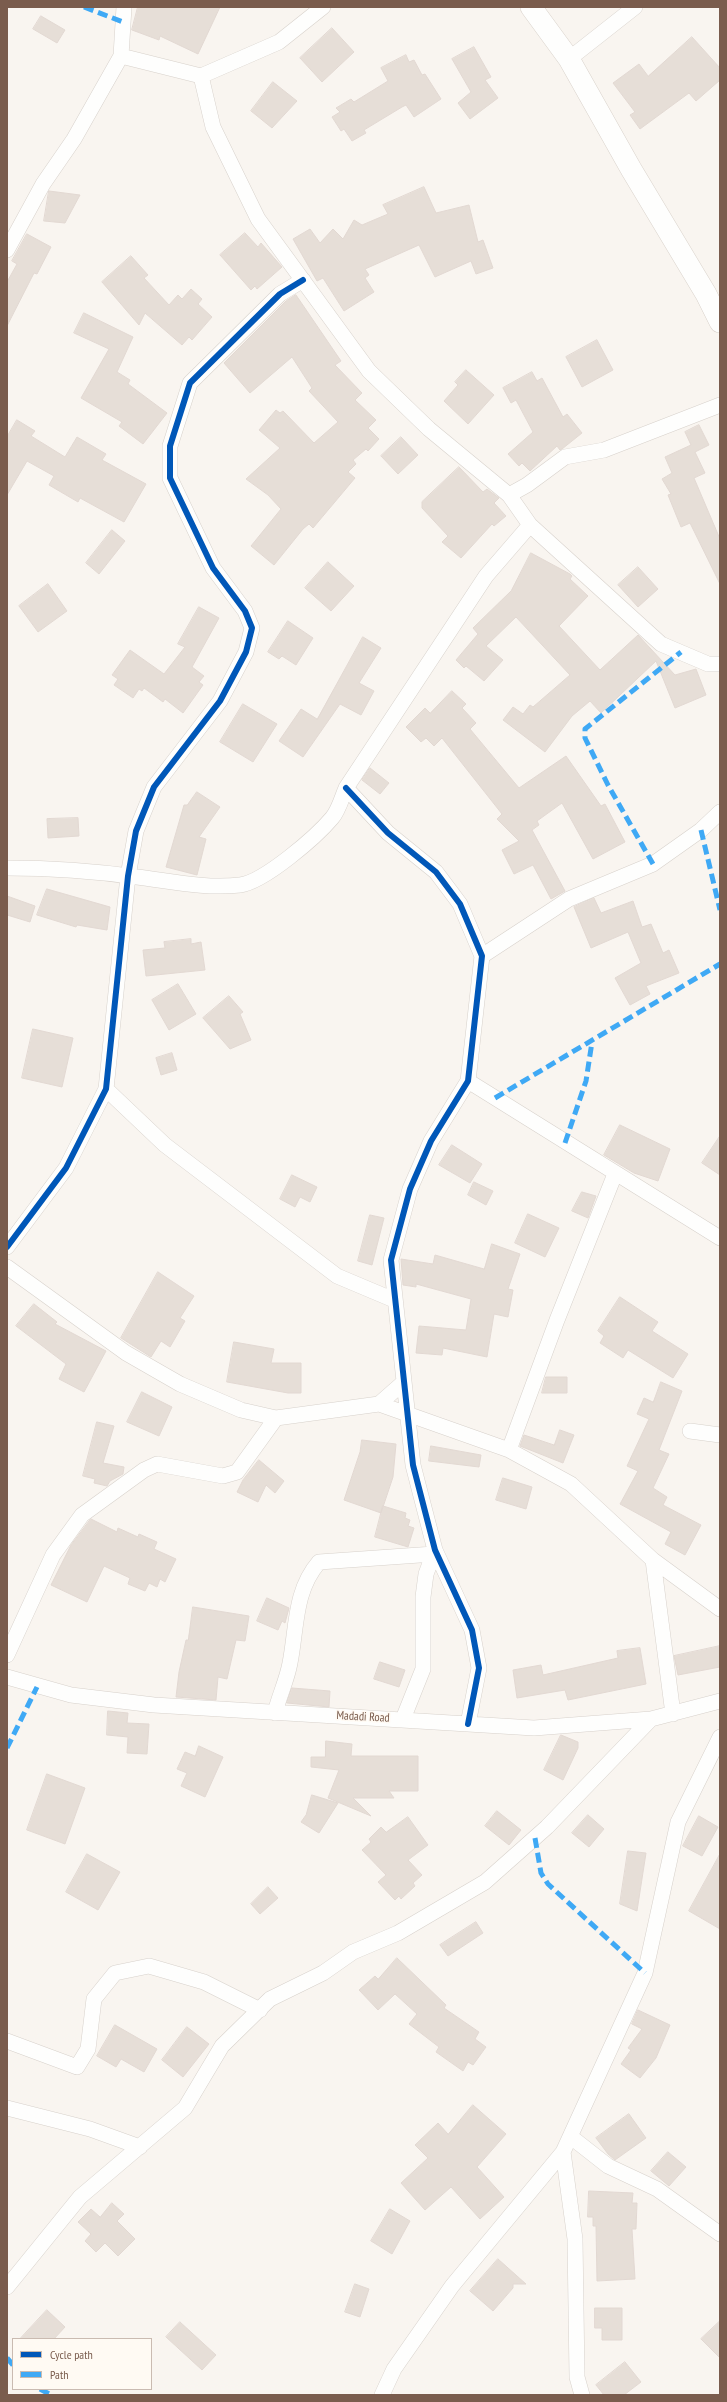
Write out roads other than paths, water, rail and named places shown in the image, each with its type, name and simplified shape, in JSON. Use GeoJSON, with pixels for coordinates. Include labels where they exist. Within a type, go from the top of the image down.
{"type":"FeatureCollection","features":[{"type":"Feature","properties":{"kind":"main road"},"geometry":{"type":"LineString","coordinates":[[531,7],[569,59],[631,169],[706,294],[720,322]]}},
{"type":"Feature","properties":{"kind":"street"},"geometry":{"type":"LineString","coordinates":[[7,250],[44,184],[74,139],[121,56],[124,7]]}},
{"type":"Feature","properties":{"kind":"street"},"geometry":{"type":"LineString","coordinates":[[121,56],[200,76],[279,42],[323,7]]}},
{"type":"Feature","properties":{"kind":"street"},"geometry":{"type":"LineString","coordinates":[[569,59],[635,7]]}},
{"type":"Feature","properties":{"kind":"street"},"geometry":{"type":"LineString","coordinates":[[200,76],[213,127],[258,219],[369,371],[429,429],[509,495],[530,525],[661,644],[708,664],[720,664]]}},
{"type":"Feature","properties":{"kind":"street"},"geometry":{"type":"LineString","coordinates":[[7,1247],[66,1168],[106,1089],[128,876],[136,831],[154,787],[220,701],[246,652],[252,628],[245,611],[213,568],[170,478],[170,446],[190,383],[280,294],[303,280]]}},
{"type":"Feature","properties":{"kind":"street"},"geometry":{"type":"LineString","coordinates":[[509,495],[527,485],[565,458],[604,450],[720,405]]}},
{"type":"Feature","properties":{"kind":"street"},"geometry":{"type":"LineString","coordinates":[[7,868],[39,868],[199,884],[241,885],[264,875],[298,850],[333,817],[346,788],[486,576],[530,525]]}},
{"type":"Feature","properties":{"kind":"street"},"geometry":{"type":"LineString","coordinates":[[346,788],[388,833],[436,872],[460,904],[482,956],[468,1081],[432,1141],[410,1189],[391,1260],[394,1300],[413,1465],[435,1552],[472,1630],[479,1668],[468,1724]]}},
{"type":"Feature","properties":{"kind":"street"},"geometry":{"type":"LineString","coordinates":[[482,956],[569,899],[653,864],[701,830],[720,812]]}},
{"type":"Feature","properties":{"kind":"street"},"geometry":{"type":"LineString","coordinates":[[468,1081],[615,1174],[720,1238]]}},
{"type":"Feature","properties":{"kind":"street"},"geometry":{"type":"LineString","coordinates":[[106,1089],[165,1145],[337,1276],[394,1300]]}},
{"type":"Feature","properties":{"kind":"street"},"geometry":{"type":"LineString","coordinates":[[509,1450],[557,1320],[615,1174]]}},
{"type":"Feature","properties":{"kind":"street"},"geometry":{"type":"LineString","coordinates":[[7,1267],[126,1353],[180,1384],[241,1410],[276,1418],[379,1404],[509,1450],[571,1484],[653,1560],[720,1609]]}},
{"type":"Feature","properties":{"kind":"street"},"geometry":{"type":"LineString","coordinates":[[379,1404],[404,1382]]}},
{"type":"Feature","properties":{"kind":"street"},"geometry":{"type":"LineString","coordinates":[[7,1655],[53,1555],[82,1515],[144,1470],[157,1464],[223,1476],[237,1472],[276,1418]]}},
{"type":"Feature","properties":{"kind":"street"},"geometry":{"type":"LineString","coordinates":[[690,1431],[720,1435]]}},
{"type":"Feature","properties":{"kind":"street"},"geometry":{"type":"LineString","coordinates":[[275,1713],[290,1665],[300,1595],[308,1576],[319,1562],[435,1552]]}},
{"type":"Feature","properties":{"kind":"street"},"geometry":{"type":"LineString","coordinates":[[403,1720],[424,1669],[423,1597],[426,1574],[435,1552]]}},
{"type":"Feature","properties":{"kind":"street"},"geometry":{"type":"LineString","coordinates":[[653,1560],[672,1714]]}},
{"type":"Feature","properties":{"kind":"street","name":"Madadi Road"},"geometry":{"type":"LineString","coordinates":[[7,1677],[71,1695],[154,1705],[534,1728],[651,1719],[720,1701]]}},
{"type":"Feature","properties":{"kind":"street"},"geometry":{"type":"LineString","coordinates":[[7,2287],[80,2197],[185,2108],[222,2046],[270,1999],[323,1973],[353,1952],[398,1934],[485,1882],[547,1827],[651,1719]]}},
{"type":"Feature","properties":{"kind":"street"},"geometry":{"type":"LineString","coordinates":[[382,2395],[394,2369],[452,2286],[563,2152],[571,2137],[645,1973],[678,1822],[720,1737]]}},
{"type":"Feature","properties":{"kind":"street"},"geometry":{"type":"LineString","coordinates":[[7,2041],[77,2067],[88,2049],[94,1999],[115,1973],[149,1966],[204,1982],[260,2010]]}},
{"type":"Feature","properties":{"kind":"street"},"geometry":{"type":"LineString","coordinates":[[7,2108],[90,2130],[140,2147]]}},
{"type":"Feature","properties":{"kind":"street"},"geometry":{"type":"LineString","coordinates":[[571,2137],[608,2166],[657,2189],[720,2234]]}},
{"type":"Feature","properties":{"kind":"street"},"geometry":{"type":"LineString","coordinates":[[563,2152],[575,2239],[577,2376],[582,2395]]}}]}
